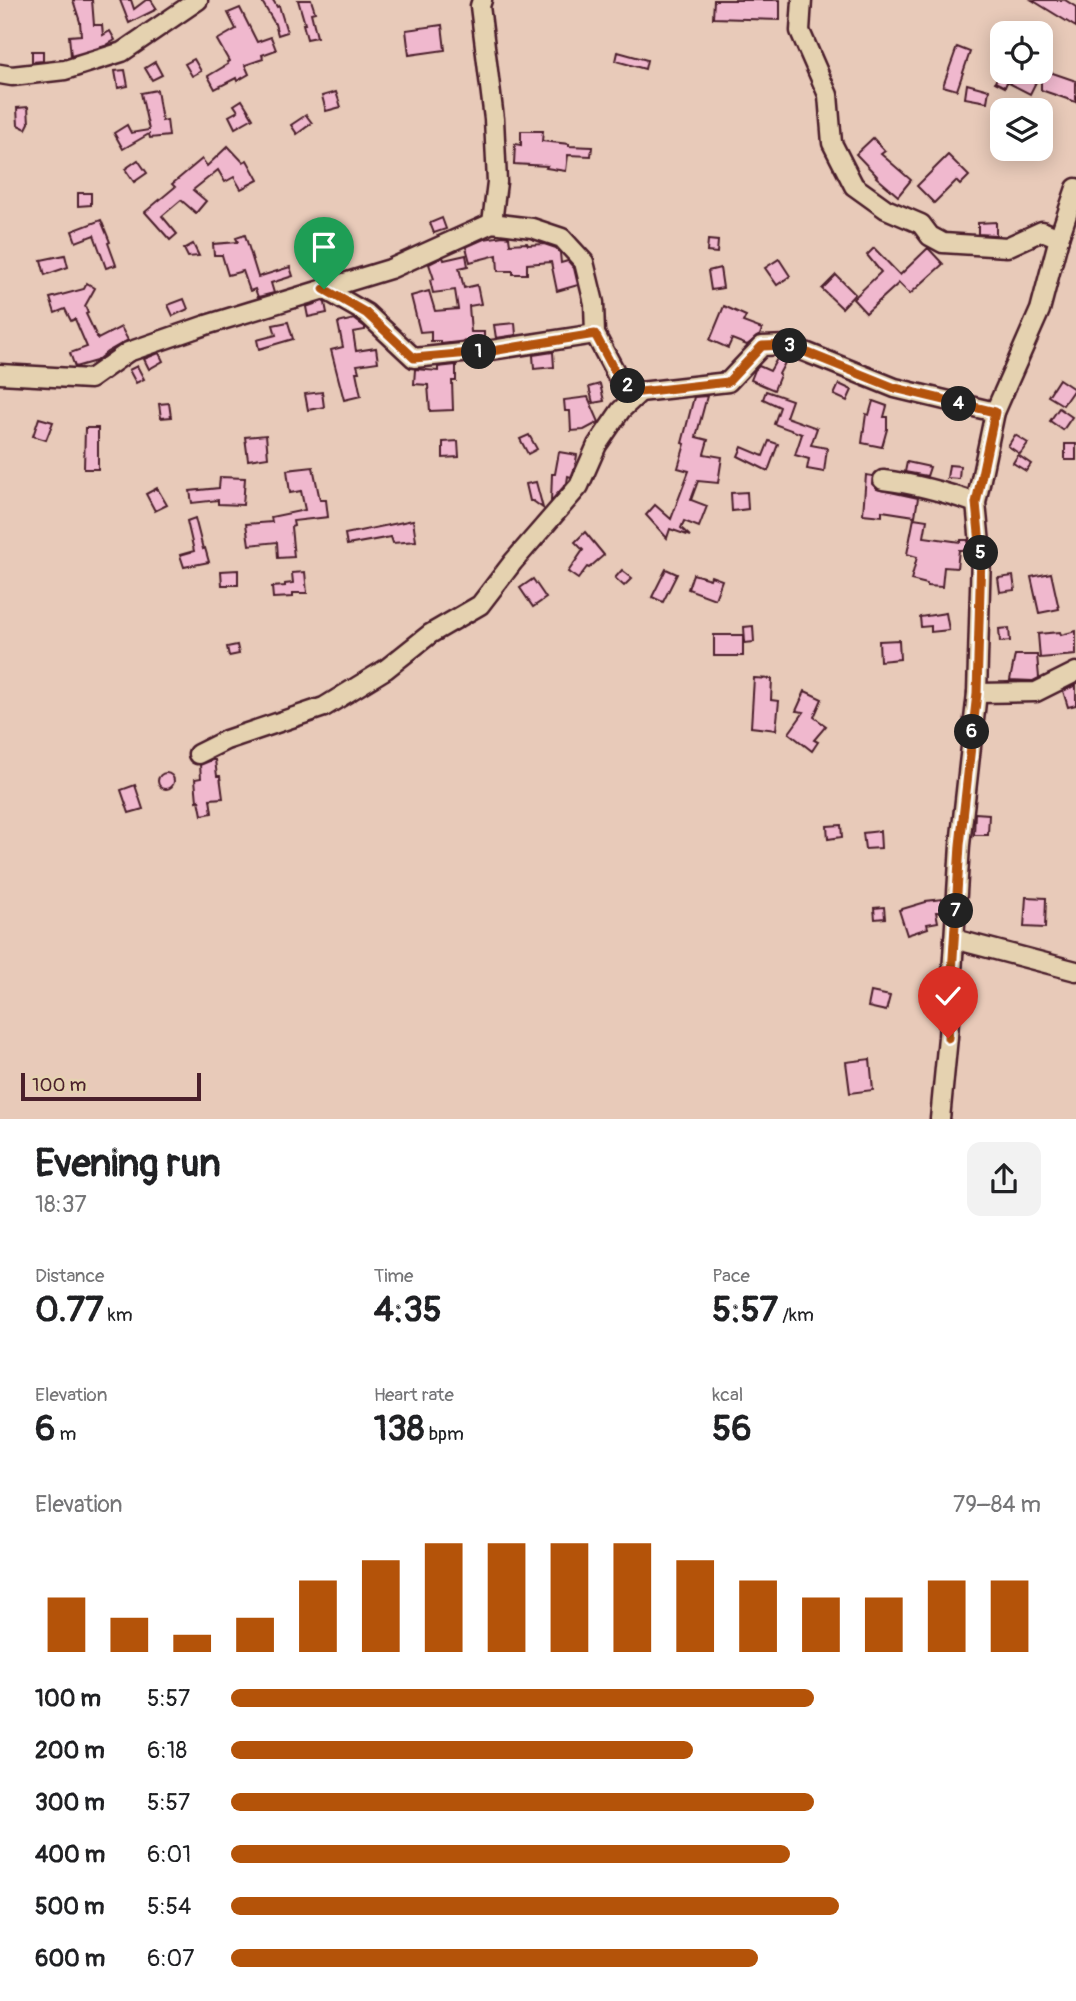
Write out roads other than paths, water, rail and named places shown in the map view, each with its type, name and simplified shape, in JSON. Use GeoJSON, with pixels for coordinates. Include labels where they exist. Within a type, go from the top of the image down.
{"type":"FeatureCollection","features":[{"type":"Feature","properties":{"kind":"street"},"geometry":{"type":"LineString","coordinates":[[0,74],[12,76],[65,70],[122,52],[198,0]]}},
{"type":"Feature","properties":{"kind":"street"},"geometry":{"type":"LineString","coordinates":[[482,0],[480,6],[494,119],[497,182],[492,223]]}},
{"type":"Feature","properties":{"kind":"street"},"geometry":{"type":"LineString","coordinates":[[802,0],[800,31],[828,95],[832,143],[854,186],[886,209],[921,225],[930,236],[943,243],[1007,247],[1042,231],[1059,239]]}},
{"type":"Feature","properties":{"kind":"street"},"geometry":{"type":"LineString","coordinates":[[940,1119],[960,845],[977,693],[981,554],[976,503],[995,412],[1040,310],[1076,188]]}},
{"type":"Feature","properties":{"kind":"street"},"geometry":{"type":"LineString","coordinates":[[0,374],[90,379],[128,352],[206,324],[390,269],[492,223],[531,228],[562,237],[584,262],[594,303],[595,334],[621,383],[640,392],[728,382],[762,346],[788,345],[895,388],[995,412]]}},
{"type":"Feature","properties":{"kind":"street"},"geometry":{"type":"LineString","coordinates":[[324,289],[366,313],[414,358],[492,351],[595,334]]}},
{"type":"Feature","properties":{"kind":"street"},"geometry":{"type":"LineString","coordinates":[[198,754],[226,740],[324,707],[386,669],[430,634],[480,605],[513,562],[579,486],[597,445],[621,410],[640,392]]}},
{"type":"Feature","properties":{"kind":"street"},"geometry":{"type":"LineString","coordinates":[[883,480],[915,484],[976,503]]}},
{"type":"Feature","properties":{"kind":"street"},"geometry":{"type":"LineString","coordinates":[[977,693],[1036,692],[1076,671]]}},
{"type":"Feature","properties":{"kind":"street"},"geometry":{"type":"LineString","coordinates":[[954,939],[1076,971]]}}]}
